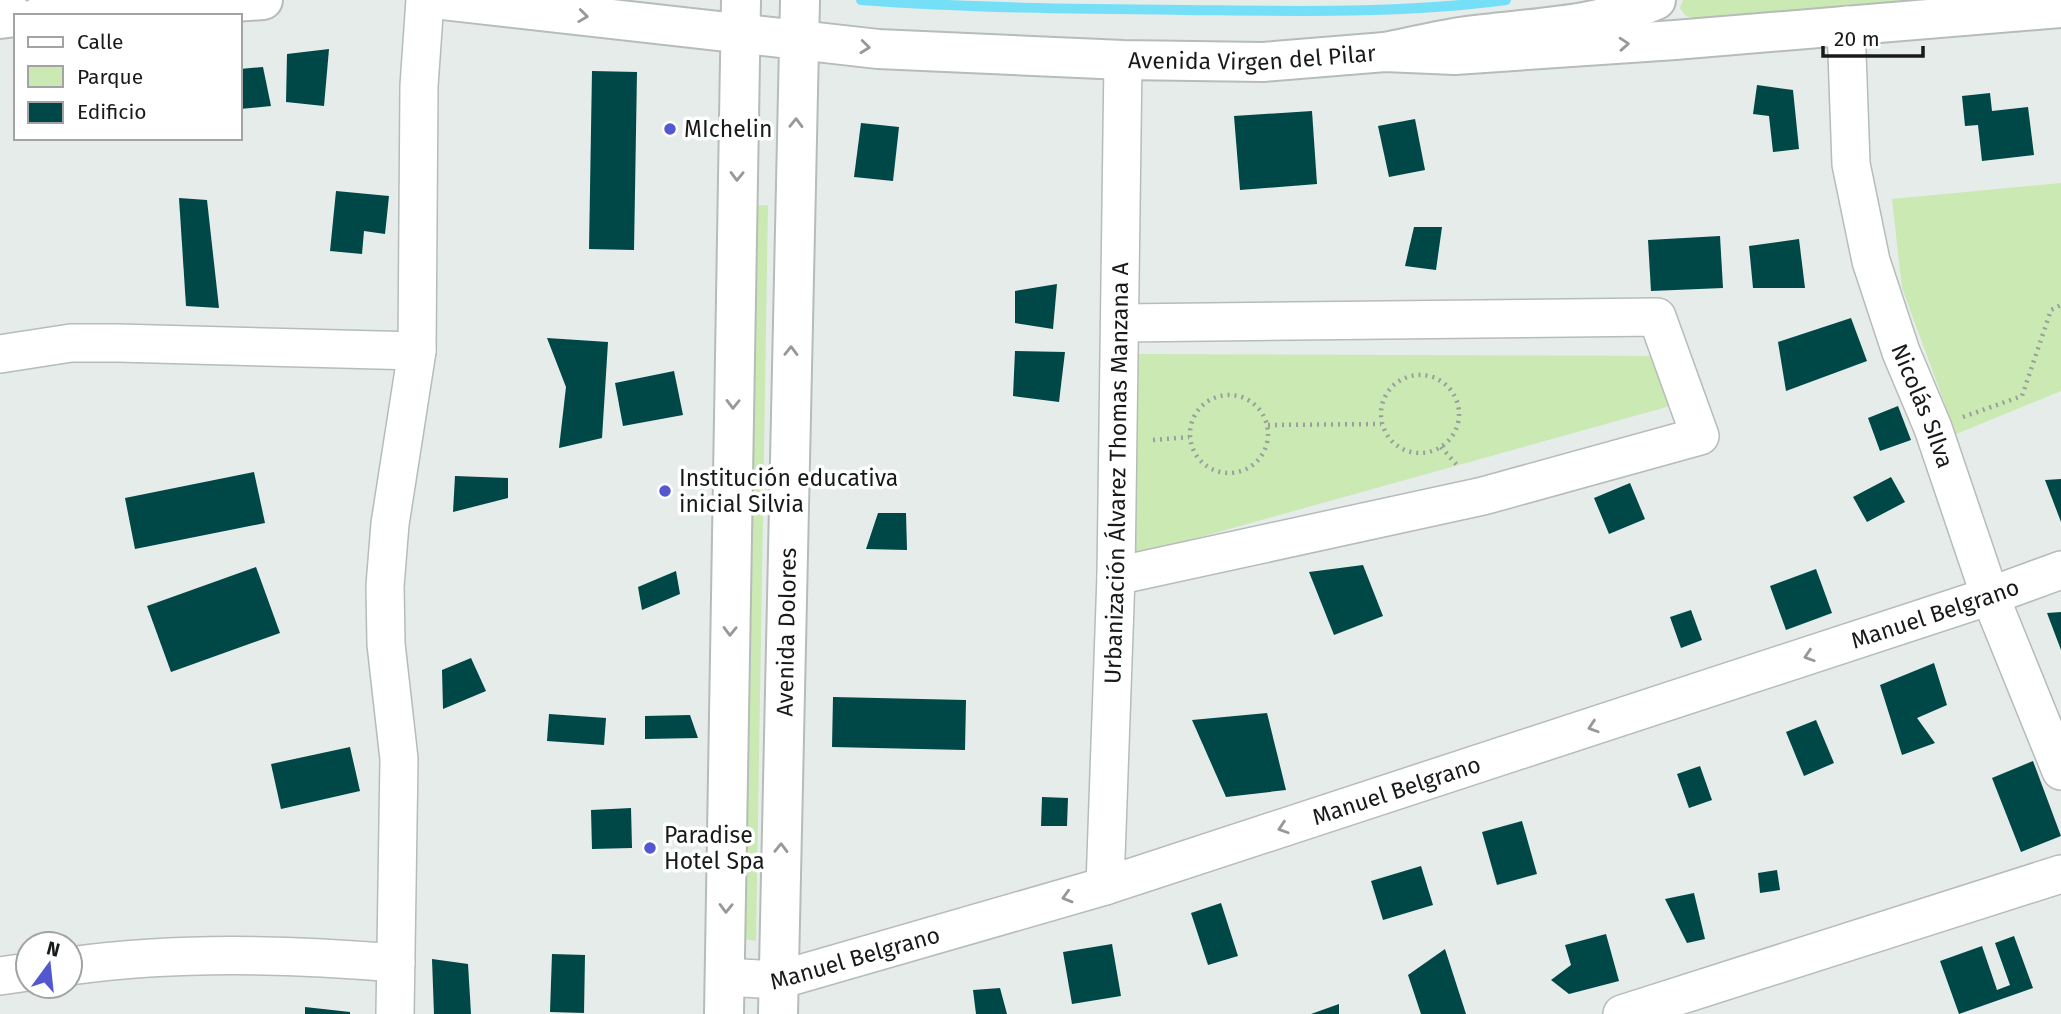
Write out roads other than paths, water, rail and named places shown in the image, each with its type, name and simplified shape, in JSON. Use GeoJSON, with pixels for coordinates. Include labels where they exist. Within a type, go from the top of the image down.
{"type":"FeatureCollection","features":[{"type":"Feature","properties":{"kind":"main road"},"geometry":{"type":"LineString","coordinates":[[68,14],[261,0]]}},
{"type":"Feature","properties":{"kind":"main road","name":"Avenida Virgen del Pilar"},"geometry":{"type":"LineString","coordinates":[[443,0],[798,19],[878,49],[1123,61],[1263,62],[1385,52],[1455,55],[2061,8]]}},
{"type":"Feature","properties":{"kind":"main road"},"geometry":{"type":"LineString","coordinates":[[1385,52],[1460,37],[1579,24],[1627,13],[1656,0]]}},
{"type":"Feature","properties":{"kind":"main road"},"geometry":{"type":"LineString","coordinates":[[724,995],[741,15]]}},
{"type":"Feature","properties":{"kind":"main road","name":"Avenida Dolores"},"geometry":{"type":"LineString","coordinates":[[778,997],[798,19]]}},
{"type":"Feature","properties":{"kind":"street"},"geometry":{"type":"LineString","coordinates":[[395,1014],[398,759],[386,644],[385,586],[390,524],[417,351],[419,86],[425,0]]}},
{"type":"Feature","properties":{"kind":"street","name":"Nicolás SIlva"},"geometry":{"type":"LineString","coordinates":[[1846,25],[1851,164],[1871,261],[1901,352],[1933,428],[1990,596],[2061,771]]}},
{"type":"Feature","properties":{"kind":"street","name":"Urbanización Álvarez Thomas Manzana A"},"geometry":{"type":"LineString","coordinates":[[1105,887],[1116,576],[1123,61]]}},
{"type":"Feature","properties":{"kind":"street"},"geometry":{"type":"LineString","coordinates":[[1116,576],[1483,496],[1700,436],[1657,317],[1121,323]]}},
{"type":"Feature","properties":{"kind":"street"},"geometry":{"type":"LineString","coordinates":[[0,354],[71,343],[417,351]]}},
{"type":"Feature","properties":{"kind":"street","name":"Manuel Belgrano"},"geometry":{"type":"LineString","coordinates":[[724,995],[778,997],[1990,596],[2061,570]]}},
{"type":"Feature","properties":{"kind":"street"},"geometry":{"type":"LineString","coordinates":[[1622,1014],[2061,874]]}},
{"type":"Feature","properties":{"kind":"street"},"geometry":{"type":"LineString","coordinates":[[84,964],[122,959],[306,956],[396,963]]}},
{"type":"Feature","properties":{"kind":"waterway"},"geometry":{"type":"LineString","coordinates":[[861,0],[1023,8],[1306,11],[1426,8],[1506,0]]}},
{"type":"Feature","properties":{"kind":"place","name":"MIchelin"},"geometry":{"type":"Point","coordinates":[670,129]}},
{"type":"Feature","properties":{"kind":"place","name":"Institución educativa inicial Silvia"},"geometry":{"type":"Point","coordinates":[665,491]}},
{"type":"Feature","properties":{"kind":"place","name":"Paradise Hotel Spa"},"geometry":{"type":"Point","coordinates":[650,848]}}]}
